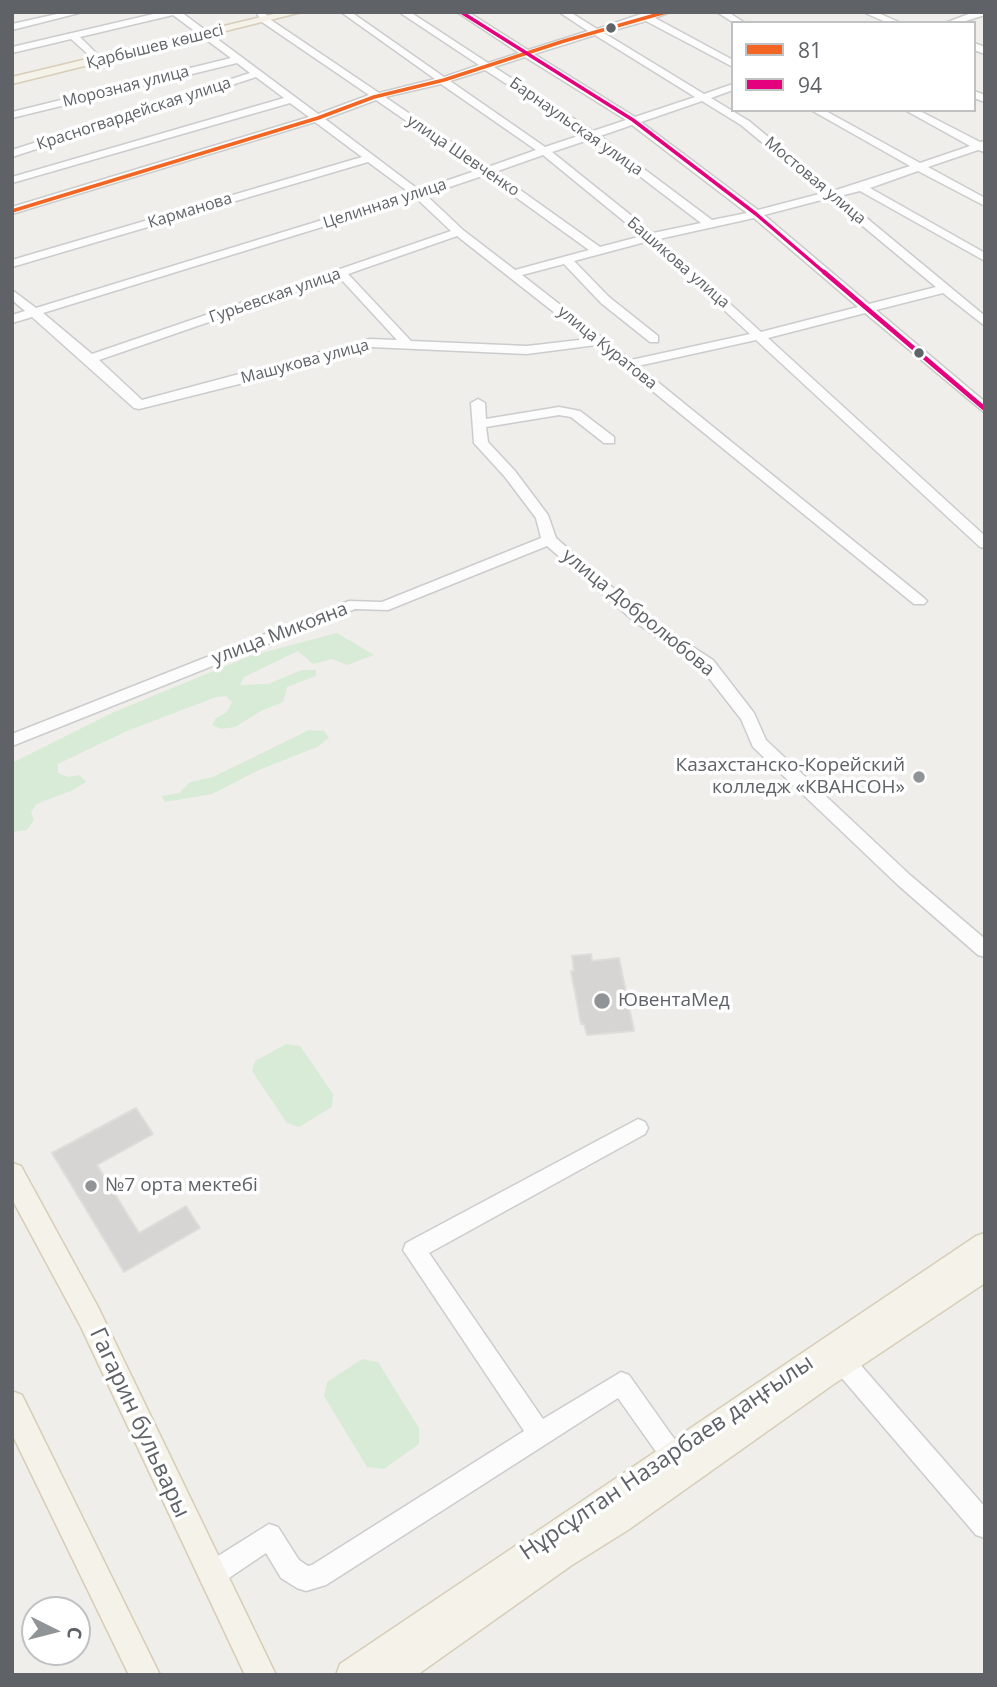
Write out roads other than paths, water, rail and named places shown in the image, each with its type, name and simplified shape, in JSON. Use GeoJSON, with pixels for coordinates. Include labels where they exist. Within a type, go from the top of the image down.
{"type":"FeatureCollection","features":[{"type":"Feature","properties":{"kind":"main road","name":"Қарбышев көшесі"},"geometry":{"type":"LineString","coordinates":[[12,81],[205,35],[263,16],[297,12]]}},
{"type":"Feature","properties":{"kind":"main road","name":"Гагарин бульвары"},"geometry":{"type":"LineString","coordinates":[[12,1174],[89,1316],[261,1675]]}},
{"type":"Feature","properties":{"kind":"main road","name":"Нұрсұлтан Назарбаев даңғылы"},"geometry":{"type":"LineString","coordinates":[[351,1675],[385,1669],[837,1354],[985,1244]]}},
{"type":"Feature","properties":{"kind":"main road","name":"Нұрсұлтан Назарбаев даңғылы"},"geometry":{"type":"LineString","coordinates":[[385,1669],[672,1455],[985,1268]]}},
{"type":"Feature","properties":{"kind":"main road"},"geometry":{"type":"LineString","coordinates":[[12,1404],[145,1675]]}},
{"type":"Feature","properties":{"kind":"street"},"geometry":{"type":"LineString","coordinates":[[12,27],[79,12]]}},
{"type":"Feature","properties":{"kind":"street"},"geometry":{"type":"LineString","coordinates":[[12,50],[175,12]]}},
{"type":"Feature","properties":{"kind":"street","name":"улица Куратова"},"geometry":{"type":"LineString","coordinates":[[175,12],[418,194],[459,232],[599,341],[919,601]]}},
{"type":"Feature","properties":{"kind":"street","name":"Башикова улица"},"geometry":{"type":"LineString","coordinates":[[345,12],[544,151],[651,237],[985,544]]}},
{"type":"Feature","properties":{"kind":"street","name":"Барнаульская улица"},"geometry":{"type":"LineString","coordinates":[[403,12],[591,134],[710,224]]}},
{"type":"Feature","properties":{"kind":"street"},"geometry":{"type":"LineString","coordinates":[[461,12],[633,120],[756,214],[985,409]]}},
{"type":"Feature","properties":{"kind":"street","name":"Мостовая улица"},"geometry":{"type":"LineString","coordinates":[[563,12],[745,123],[985,322]]}},
{"type":"Feature","properties":{"kind":"street"},"geometry":{"type":"LineString","coordinates":[[638,12],[731,63]]}},
{"type":"Feature","properties":{"kind":"street"},"geometry":{"type":"LineString","coordinates":[[12,211],[317,118],[374,97],[444,80],[666,12]]}},
{"type":"Feature","properties":{"kind":"street"},"geometry":{"type":"LineString","coordinates":[[721,12],[737,21]]}},
{"type":"Feature","properties":{"kind":"street"},"geometry":{"type":"LineString","coordinates":[[867,12],[892,21]]}},
{"type":"Feature","properties":{"kind":"street"},"geometry":{"type":"LineString","coordinates":[[955,21],[984,12]]}},
{"type":"Feature","properties":{"kind":"street","name":"улица Шевченко"},"geometry":{"type":"LineString","coordinates":[[263,16],[374,97],[486,171],[598,251]]}},
{"type":"Feature","properties":{"kind":"street"},"geometry":{"type":"LineString","coordinates":[[73,36],[99,61]]}},
{"type":"Feature","properties":{"kind":"street","name":"Морозная улица"},"geometry":{"type":"LineString","coordinates":[[12,115],[240,59]]}},
{"type":"Feature","properties":{"kind":"street","name":"Красногвардейская улица"},"geometry":{"type":"LineString","coordinates":[[12,154],[255,74]]}},
{"type":"Feature","properties":{"kind":"street","name":"Целинная улица"},"geometry":{"type":"LineString","coordinates":[[12,319],[418,194],[731,88]]}},
{"type":"Feature","properties":{"kind":"street"},"geometry":{"type":"LineString","coordinates":[[12,180],[292,99]]}},
{"type":"Feature","properties":{"kind":"street"},"geometry":{"type":"LineString","coordinates":[[820,112],[985,202]]}},
{"type":"Feature","properties":{"kind":"street"},"geometry":{"type":"LineString","coordinates":[[914,112],[983,146]]}},
{"type":"Feature","properties":{"kind":"street"},"geometry":{"type":"LineString","coordinates":[[514,274],[651,237],[861,187],[983,146]]}},
{"type":"Feature","properties":{"kind":"street","name":"Карманова"},"geometry":{"type":"LineString","coordinates":[[12,264],[369,158]]}},
{"type":"Feature","properties":{"kind":"street"},"geometry":{"type":"LineString","coordinates":[[861,187],[985,258]]}},
{"type":"Feature","properties":{"kind":"street","name":"Гурьевская улица"},"geometry":{"type":"LineString","coordinates":[[90,359],[459,232]]}},
{"type":"Feature","properties":{"kind":"street"},"geometry":{"type":"LineString","coordinates":[[565,259],[606,300],[654,339]]}},
{"type":"Feature","properties":{"kind":"street"},"geometry":{"type":"LineString","coordinates":[[341,273],[408,345]]}},
{"type":"Feature","properties":{"kind":"street"},"geometry":{"type":"LineString","coordinates":[[627,365],[760,336],[944,289]]}},
{"type":"Feature","properties":{"kind":"street"},"geometry":{"type":"LineString","coordinates":[[12,294],[90,359]]}},
{"type":"Feature","properties":{"kind":"street","name":"Машукова улица"},"geometry":{"type":"LineString","coordinates":[[90,359],[139,405],[274,371],[352,346],[370,343],[527,350],[599,341]]}},
{"type":"Feature","properties":{"kind":"street","name":"улица Добролюбова"},"geometry":{"type":"LineString","coordinates":[[478,403],[481,443],[510,474],[543,518],[549,540],[640,619],[706,664],[748,717],[759,743],[904,880],[985,950]]}},
{"type":"Feature","properties":{"kind":"street"},"geometry":{"type":"LineString","coordinates":[[480,424],[559,411],[575,414],[609,440]]}},
{"type":"Feature","properties":{"kind":"street","name":"улица Микояна"},"geometry":{"type":"LineString","coordinates":[[12,740],[354,604],[383,607],[549,540]]}},
{"type":"Feature","properties":{"kind":"street"},"geometry":{"type":"LineString","coordinates":[[539,1433],[414,1250],[638,1128]]}},
{"type":"Feature","properties":{"kind":"street"},"geometry":{"type":"LineString","coordinates":[[837,1354],[985,1526]]}},
{"type":"Feature","properties":{"kind":"street"},"geometry":{"type":"LineString","coordinates":[[211,1575],[269,1536],[290,1569],[306,1579],[317,1576],[621,1383],[672,1455]]}},
{"type":"Feature","properties":{"kind":"place","name":"Казахстанско-Корейский колледж «КВАНСОН»"},"geometry":{"type":"Point","coordinates":[919,777]}},
{"type":"Feature","properties":{"kind":"place","name":"ЮвентаМед"},"geometry":{"type":"Point","coordinates":[602,1001]}},
{"type":"Feature","properties":{"kind":"place","name":"№7 орта мектебі"},"geometry":{"type":"Point","coordinates":[91,1186]}}]}
